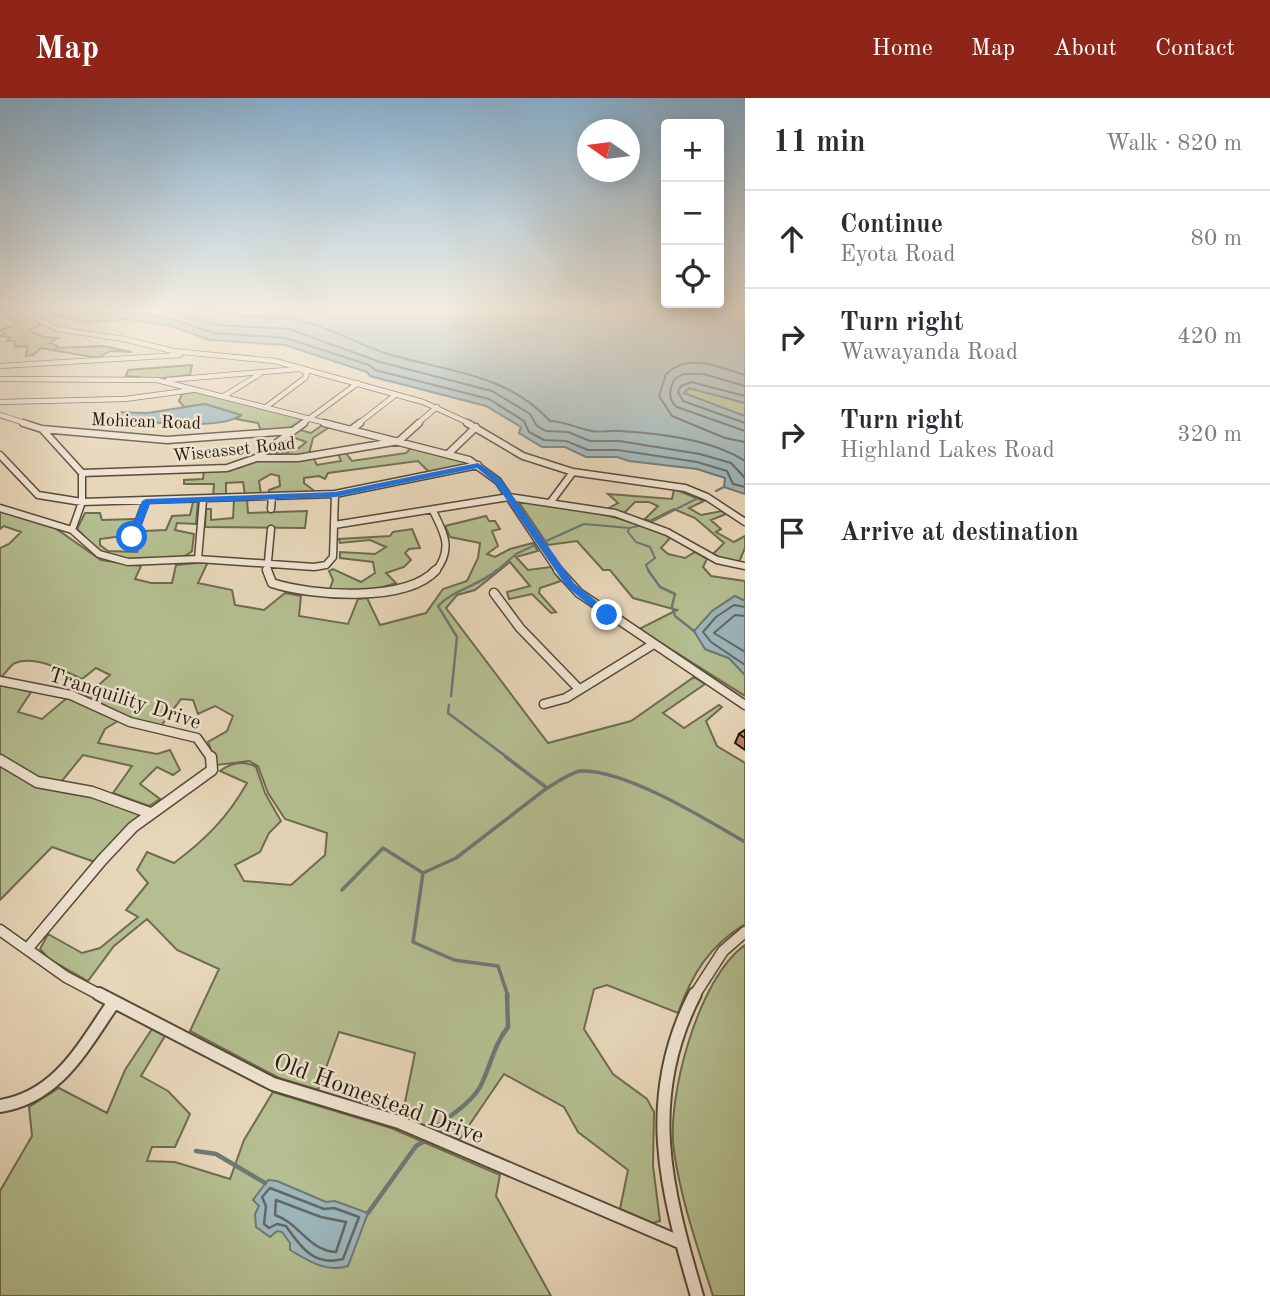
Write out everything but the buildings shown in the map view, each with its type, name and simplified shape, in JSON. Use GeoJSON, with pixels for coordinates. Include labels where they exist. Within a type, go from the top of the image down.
{"type":"FeatureCollection","features":[{"type":"Feature","properties":{"kind":"street"},"geometry":{"type":"LineString","coordinates":[[0,366],[55,364]]}},
{"type":"Feature","properties":{"kind":"street"},"geometry":{"type":"LineString","coordinates":[[101,379],[105,364]]}},
{"type":"Feature","properties":{"kind":"street"},"geometry":{"type":"LineString","coordinates":[[288,364],[437,407],[476,427],[510,450],[573,472],[685,488],[707,497],[745,522]]}},
{"type":"Feature","properties":{"kind":"street"},"geometry":{"type":"LineString","coordinates":[[0,379],[157,380],[308,368]]}},
{"type":"Feature","properties":{"kind":"street"},"geometry":{"type":"LineString","coordinates":[[266,407],[305,378],[307,373],[300,369]]}},
{"type":"Feature","properties":{"kind":"street"},"geometry":{"type":"LineString","coordinates":[[224,396],[262,372]]}},
{"type":"Feature","properties":{"kind":"street"},"geometry":{"type":"LineString","coordinates":[[157,380],[448,454],[478,465],[494,476],[570,585],[652,645],[745,705]]}},
{"type":"Feature","properties":{"kind":"street"},"geometry":{"type":"LineString","coordinates":[[256,458],[358,383]]}},
{"type":"Feature","properties":{"kind":"street"},"geometry":{"type":"LineString","coordinates":[[0,402],[125,399],[198,389]]}},
{"type":"Feature","properties":{"kind":"street"},"geometry":{"type":"LineString","coordinates":[[352,429],[394,396]]}},
{"type":"Feature","properties":{"kind":"street"},"geometry":{"type":"LineString","coordinates":[[398,441],[437,407]]}},
{"type":"Feature","properties":{"kind":"street"},"geometry":{"type":"LineString","coordinates":[[0,415],[42,429],[82,473],[82,502],[72,530]]}},
{"type":"Feature","properties":{"kind":"street"},"geometry":{"type":"LineString","coordinates":[[448,454],[476,427]]}},
{"type":"Feature","properties":{"kind":"street","name":"Mohican Road"},"geometry":{"type":"LineString","coordinates":[[42,429],[167,440],[291,431]]}},
{"type":"Feature","properties":{"kind":"street","name":"Wiscasset Road"},"geometry":{"type":"LineString","coordinates":[[82,473],[227,468],[256,458],[298,458],[398,441]]}},
{"type":"Feature","properties":{"kind":"street"},"geometry":{"type":"LineString","coordinates":[[0,456],[38,495],[82,502],[335,494],[478,465]]}},
{"type":"Feature","properties":{"kind":"street"},"geometry":{"type":"LineString","coordinates":[[550,503],[573,472]]}},
{"type":"Feature","properties":{"kind":"street"},"geometry":{"type":"LineString","coordinates":[[0,508],[72,530],[99,554],[112,559],[146,563],[198,559],[314,567],[326,565],[333,557],[335,494]]}},
{"type":"Feature","properties":{"kind":"street"},"geometry":{"type":"LineString","coordinates":[[271,509],[272,496]]}},
{"type":"Feature","properties":{"kind":"street"},"geometry":{"type":"LineString","coordinates":[[334,525],[509,497],[615,513],[667,532],[717,560],[745,566]]}},
{"type":"Feature","properties":{"kind":"street"},"geometry":{"type":"LineString","coordinates":[[198,559],[203,499]]}},
{"type":"Feature","properties":{"kind":"street"},"geometry":{"type":"LineString","coordinates":[[132,537],[146,501]]}},
{"type":"Feature","properties":{"kind":"street"},"geometry":{"type":"LineString","coordinates":[[271,530],[267,578],[272,583],[314,593],[364,595],[420,579],[441,567],[447,550],[446,540],[433,511]]}},
{"type":"Feature","properties":{"kind":"street"},"geometry":{"type":"LineString","coordinates":[[494,593],[520,628],[579,689]]}},
{"type":"Feature","properties":{"kind":"street"},"geometry":{"type":"LineString","coordinates":[[544,704],[560,700],[652,645]]}},
{"type":"Feature","properties":{"kind":"street","name":"Tranquility Drive"},"geometry":{"type":"LineString","coordinates":[[0,681],[71,695],[130,722],[186,734],[205,744],[213,761],[212,770],[150,813],[28,948]]}},
{"type":"Feature","properties":{"kind":"street"},"geometry":{"type":"LineString","coordinates":[[0,760],[37,782],[92,792],[150,813]]}},
{"type":"Feature","properties":{"kind":"street","name":"Old Homestead Drive"},"geometry":{"type":"LineString","coordinates":[[0,930],[66,977],[273,1084],[399,1122],[682,1243]]}},
{"type":"Feature","properties":{"kind":"street"},"geometry":{"type":"LineString","coordinates":[[697,1296],[664,1167],[663,1116],[667,1088],[695,991],[716,956],[745,932]]}},
{"type":"Feature","properties":{"kind":"street"},"geometry":{"type":"LineString","coordinates":[[0,1106],[30,1100],[55,1084],[114,1002]]}},
{"type":"Feature","properties":{"kind":"green space"},"geometry":{"type":"Polygon","coordinates":[[[192,365],[190,375],[156,379],[126,376],[128,370],[192,365]]]}},
{"type":"Feature","properties":{"kind":"green space"},"geometry":{"type":"Polygon","coordinates":[[[689,388],[745,403],[745,416],[683,394],[689,388]]]}},
{"type":"Feature","properties":{"kind":"green space"},"geometry":{"type":"Polygon","coordinates":[[[197,391],[304,419],[288,429],[261,431],[258,423],[236,419],[240,416],[205,404],[184,407],[179,401],[182,394],[197,391]]]}},
{"type":"Feature","properties":{"kind":"green space"},"geometry":{"type":"Polygon","coordinates":[[[324,424],[331,426],[313,438],[309,454],[263,457],[269,452],[284,453],[298,448],[306,442],[290,436],[297,429],[311,433],[324,424]]]}},
{"type":"Feature","properties":{"kind":"green space"},"geometry":{"type":"Polygon","coordinates":[[[412,447],[471,464],[430,473],[418,461],[328,473],[325,479],[319,476],[304,478],[304,483],[317,493],[269,494],[269,490],[280,486],[279,476],[271,474],[259,481],[261,494],[245,495],[243,482],[226,483],[226,496],[213,497],[214,484],[184,484],[184,480],[203,479],[204,470],[238,468],[259,461],[313,457],[317,465],[341,461],[338,453],[345,452],[352,461],[406,453],[412,447]]]}},
{"type":"Feature","properties":{"kind":"green space"},"geometry":{"type":"Polygon","coordinates":[[[674,489],[704,501],[689,508],[701,515],[722,511],[726,514],[711,520],[721,529],[716,532],[734,542],[745,536],[745,548],[739,562],[712,555],[724,543],[695,518],[674,509],[650,521],[645,519],[658,506],[649,502],[635,502],[624,513],[609,508],[618,503],[608,494],[672,499],[674,489]]]}},
{"type":"Feature","properties":{"kind":"green space"},"geometry":{"type":"Polygon","coordinates":[[[247,499],[248,513],[307,511],[305,528],[205,527],[206,509],[211,509],[211,520],[233,518],[234,500],[247,499]]]}},
{"type":"Feature","properties":{"kind":"green space"},"geometry":{"type":"Polygon","coordinates":[[[193,502],[198,502],[196,524],[177,523],[175,530],[194,534],[192,551],[174,559],[148,561],[110,556],[95,547],[77,529],[85,513],[100,513],[102,520],[134,519],[129,535],[100,539],[100,545],[108,551],[137,552],[143,531],[166,530],[172,516],[190,515],[193,502]]]}},
{"type":"Feature","properties":{"kind":"green space"},"geometry":{"type":"Polygon","coordinates":[[[524,502],[599,514],[653,529],[671,537],[661,548],[668,554],[685,558],[695,552],[707,559],[703,567],[711,576],[745,581],[745,601],[735,596],[712,611],[705,649],[729,658],[745,675],[745,696],[639,629],[677,610],[633,598],[610,570],[603,570],[577,541],[548,545],[520,504],[524,502]]]}},
{"type":"Feature","properties":{"kind":"green space"},"geometry":{"type":"Polygon","coordinates":[[[0,511],[55,528],[101,560],[141,566],[135,579],[151,583],[172,583],[176,565],[208,562],[198,583],[232,590],[235,605],[264,610],[285,593],[301,596],[299,616],[348,624],[358,599],[367,598],[380,625],[426,613],[443,589],[467,581],[478,558],[480,543],[450,537],[445,526],[486,516],[489,521],[495,521],[500,529],[492,531],[498,546],[487,554],[495,557],[510,549],[533,543],[538,551],[516,557],[528,570],[551,567],[561,581],[540,588],[539,593],[556,612],[551,613],[532,594],[509,599],[507,592],[530,586],[510,562],[475,590],[457,595],[446,608],[548,743],[631,721],[694,677],[705,684],[663,713],[684,728],[719,705],[722,707],[706,721],[717,746],[745,763],[745,924],[721,942],[703,962],[678,1013],[607,985],[594,989],[584,1029],[613,1074],[647,1099],[654,1112],[653,1166],[660,1221],[653,1223],[620,1209],[628,1170],[578,1132],[564,1107],[504,1074],[459,1140],[402,1117],[415,1053],[339,1032],[318,1090],[279,1078],[190,1031],[219,969],[177,950],[147,919],[114,946],[88,981],[49,959],[40,949],[48,934],[82,953],[100,948],[138,917],[126,910],[148,883],[137,870],[147,852],[174,863],[215,827],[247,783],[220,771],[228,766],[242,763],[256,767],[265,793],[281,821],[269,833],[260,852],[235,865],[244,881],[291,885],[325,855],[327,833],[285,819],[268,793],[258,766],[249,761],[217,765],[208,742],[227,731],[233,716],[215,706],[198,714],[193,700],[181,699],[161,726],[134,720],[86,696],[110,675],[96,668],[82,679],[41,662],[23,661],[13,664],[0,678],[0,548],[9,544],[21,532],[4,526],[0,529],[0,511]]]}},
{"type":"Feature","properties":{"kind":"green space"},"geometry":{"type":"Polygon","coordinates":[[[412,529],[420,548],[409,549],[405,553],[411,560],[404,567],[386,573],[396,583],[363,593],[329,591],[333,580],[329,571],[333,569],[361,582],[375,573],[373,562],[340,558],[340,552],[375,554],[386,547],[370,540],[340,543],[339,539],[390,536],[393,532],[412,529]]]}},
{"type":"Feature","properties":{"kind":"green space"},"geometry":{"type":"Polygon","coordinates":[[[0,684],[31,692],[18,712],[42,719],[67,698],[118,721],[105,729],[98,743],[157,754],[170,750],[180,770],[173,775],[157,767],[140,784],[160,799],[149,806],[113,793],[132,766],[83,755],[61,782],[135,810],[139,816],[95,862],[52,847],[0,900],[0,684]]]}},
{"type":"Feature","properties":{"kind":"green space"},"geometry":{"type":"Polygon","coordinates":[[[745,945],[745,1296],[713,1296],[677,1170],[673,1128],[675,1101],[689,1040],[700,1010],[713,983],[728,961],[745,945]]]}},
{"type":"Feature","properties":{"kind":"green space"},"geometry":{"type":"Polygon","coordinates":[[[152,1029],[165,1036],[141,1076],[168,1091],[190,1114],[175,1147],[152,1147],[147,1161],[175,1162],[230,1179],[244,1140],[273,1092],[391,1128],[500,1175],[496,1196],[551,1296],[0,1296],[0,1191],[32,1136],[29,1107],[59,1088],[107,1113],[125,1070],[152,1029]]]}},
{"type":"Feature","properties":{"kind":"water"},"geometry":{"type":"Polygon","coordinates":[[[342,364],[745,364],[745,403],[689,388],[684,393],[745,416],[745,494],[724,487],[725,478],[697,469],[629,461],[617,457],[586,457],[565,447],[542,447],[519,433],[521,427],[486,406],[370,376],[367,372],[342,364]]]}},
{"type":"Feature","properties":{"kind":"water"},"geometry":{"type":"Polygon","coordinates":[[[205,404],[241,415],[231,420],[199,424],[115,418],[118,412],[147,413],[205,404]]]}},
{"type":"Feature","properties":{"kind":"water"},"geometry":{"type":"Polygon","coordinates":[[[735,596],[745,601],[745,675],[729,658],[705,649],[694,631],[712,611],[735,596]]]}},
{"type":"Feature","properties":{"kind":"water"},"geometry":{"type":"Polygon","coordinates":[[[268,1180],[277,1181],[326,1202],[335,1201],[368,1213],[348,1266],[332,1268],[318,1265],[290,1250],[290,1243],[282,1232],[277,1231],[270,1237],[256,1227],[255,1214],[259,1206],[253,1200],[268,1180]]]}},
{"type":"Feature","properties":{"kind":"waterway"},"geometry":{"type":"LineString","coordinates":[[716,491],[724,487]]}},
{"type":"Feature","properties":{"kind":"waterway"},"geometry":{"type":"LineString","coordinates":[[651,522],[698,498]]}},
{"type":"Feature","properties":{"kind":"waterway"},"geometry":{"type":"LineString","coordinates":[[544,542],[584,524],[629,528]]}},
{"type":"Feature","properties":{"kind":"waterway"},"geometry":{"type":"LineString","coordinates":[[629,528],[643,525]]}},
{"type":"Feature","properties":{"kind":"waterway"},"geometry":{"type":"LineString","coordinates":[[629,528],[628,532],[636,542],[650,547],[655,558],[646,565],[648,571]]}},
{"type":"Feature","properties":{"kind":"waterway"},"geometry":{"type":"LineString","coordinates":[[495,572],[516,554],[535,545]]}},
{"type":"Feature","properties":{"kind":"waterway"},"geometry":{"type":"LineString","coordinates":[[451,696],[457,637],[438,606],[451,595],[497,570]]}},
{"type":"Feature","properties":{"kind":"waterway"},"geometry":{"type":"LineString","coordinates":[[648,571],[660,587],[675,594],[672,606],[675,616],[694,631]]}},
{"type":"Feature","properties":{"kind":"waterway"},"geometry":{"type":"LineString","coordinates":[[449,705],[448,713],[508,758]]}},
{"type":"Feature","properties":{"kind":"waterway"},"geometry":{"type":"LineString","coordinates":[[506,757],[547,788]]}},
{"type":"Feature","properties":{"kind":"waterway"},"geometry":{"type":"LineString","coordinates":[[547,788],[581,771],[620,778],[688,809],[745,842]]}},
{"type":"Feature","properties":{"kind":"waterway"},"geometry":{"type":"LineString","coordinates":[[423,873],[456,858],[547,788]]}},
{"type":"Feature","properties":{"kind":"waterway"},"geometry":{"type":"LineString","coordinates":[[342,890],[383,848],[423,873]]}},
{"type":"Feature","properties":{"kind":"waterway"},"geometry":{"type":"LineString","coordinates":[[423,873],[413,942],[454,960],[498,966],[508,996]]}},
{"type":"Feature","properties":{"kind":"waterway"},"geometry":{"type":"LineString","coordinates":[[434,1129],[465,1104],[480,1087],[499,1041],[508,1027],[507,994]]}},
{"type":"Feature","properties":{"kind":"waterway"},"geometry":{"type":"LineString","coordinates":[[368,1213],[416,1146],[426,1140]]}},
{"type":"Feature","properties":{"kind":"waterway"},"geometry":{"type":"LineString","coordinates":[[196,1151],[216,1154],[265,1183]]}},
{"type":"Feature","properties":{"kind":"route"},"geometry":{"type":"LineString","coordinates":[[132,537],[146,501],[335,494],[478,465],[498,481],[570,585],[607,615]]}}]}
